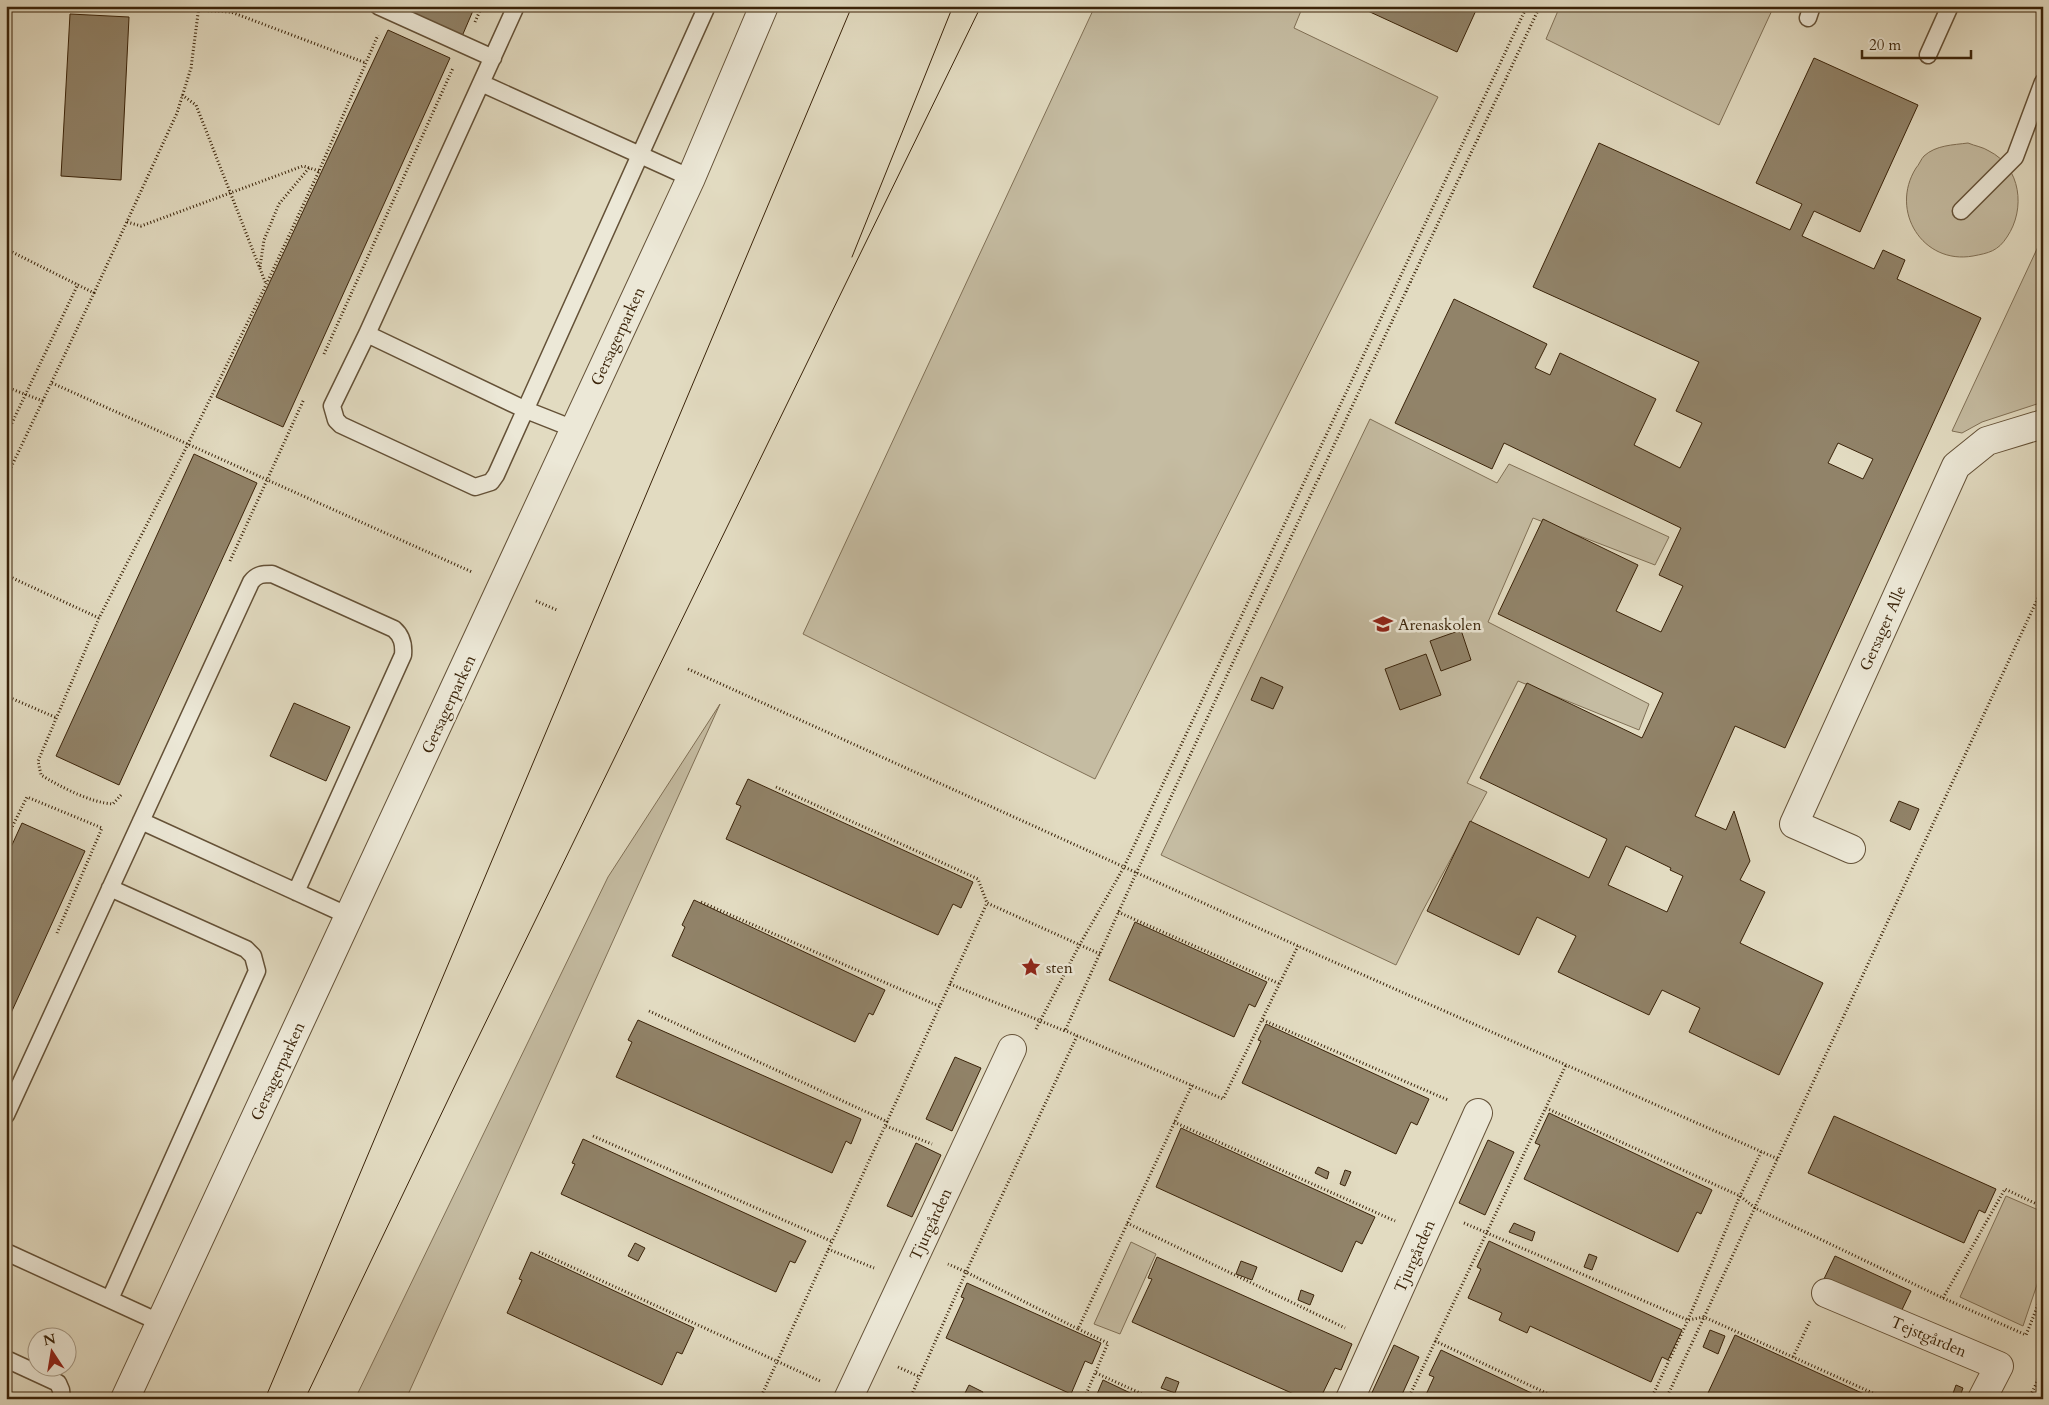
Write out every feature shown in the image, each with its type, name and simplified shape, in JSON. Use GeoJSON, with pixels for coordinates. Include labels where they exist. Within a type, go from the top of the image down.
{"type":"FeatureCollection","features":[{"type":"Feature","properties":{"kind":"street","name":"Gersagerparken"},"geometry":{"type":"LineString","coordinates":[[125,1399],[691,178],[761,7]]}},
{"type":"Feature","properties":{"kind":"street","name":"Gersager Alle"},"geometry":{"type":"LineString","coordinates":[[1851,849],[1794,824],[1798,815],[1956,466],[1987,440],[2043,424]]}},
{"type":"Feature","properties":{"kind":"street","name":"Tjurgården"},"geometry":{"type":"LineString","coordinates":[[849,1396],[1012,1049]]}},
{"type":"Feature","properties":{"kind":"street","name":"Tjurgården"},"geometry":{"type":"LineString","coordinates":[[1350,1399],[1478,1113]]}},
{"type":"Feature","properties":{"kind":"street","name":"Tejstgården"},"geometry":{"type":"LineString","coordinates":[[1826,1293],[1999,1366],[1982,1399]]}},
{"type":"Feature","properties":{"kind":"lane"},"geometry":{"type":"LineString","coordinates":[[516,6],[367,334],[332,406],[336,420],[341,425],[475,487],[491,482],[496,475],[707,6]]}},
{"type":"Feature","properties":{"kind":"lane"},"geometry":{"type":"LineString","coordinates":[[1928,55],[1950,6]]}},
{"type":"Feature","properties":{"kind":"lane"},"geometry":{"type":"LineString","coordinates":[[383,8],[493,58]]}},
{"type":"Feature","properties":{"kind":"lane"},"geometry":{"type":"LineString","coordinates":[[1961,210],[2015,158],[2043,82]]}},
{"type":"Feature","properties":{"kind":"lane"},"geometry":{"type":"LineString","coordinates":[[481,83],[691,178]]}},
{"type":"Feature","properties":{"kind":"lane"},"geometry":{"type":"LineString","coordinates":[[367,334],[526,410],[574,429]]}},
{"type":"Feature","properties":{"kind":"lane"},"geometry":{"type":"LineString","coordinates":[[6,1115],[254,577],[260,574],[272,574],[394,629],[403,641],[403,655],[296,892]]}},
{"type":"Feature","properties":{"kind":"lane"},"geometry":{"type":"LineString","coordinates":[[141,821],[349,916]]}},
{"type":"Feature","properties":{"kind":"lane"},"geometry":{"type":"LineString","coordinates":[[110,888],[246,949],[253,956],[257,971],[110,1299]]}},
{"type":"Feature","properties":{"kind":"lane"},"geometry":{"type":"LineString","coordinates":[[6,1252],[161,1323]]}},
{"type":"Feature","properties":{"kind":"lane"},"geometry":{"type":"LineString","coordinates":[[6,1359],[58,1383],[62,1399]]}},
{"type":"Feature","properties":{"kind":"path"},"geometry":{"type":"LineString","coordinates":[[124,6],[198,8],[231,12],[366,63]]}},
{"type":"Feature","properties":{"kind":"path"},"geometry":{"type":"LineString","coordinates":[[320,362],[482,6]]}},
{"type":"Feature","properties":{"kind":"path"},"geometry":{"type":"LineString","coordinates":[[1012,1049],[1032,1036],[1080,944],[1124,867],[1527,6]]}},
{"type":"Feature","properties":{"kind":"path"},"geometry":{"type":"LineString","coordinates":[[950,984],[1065,1030],[1276,566],[1540,6]]}},
{"type":"Feature","properties":{"kind":"path"},"geometry":{"type":"LineString","coordinates":[[6,478],[177,113],[191,68],[198,8]]}},
{"type":"Feature","properties":{"kind":"path"},"geometry":{"type":"LineString","coordinates":[[127,789],[113,804],[103,804],[54,783],[41,775],[38,761],[99,618],[188,444],[266,285],[319,171],[366,63],[383,8]]}},
{"type":"Feature","properties":{"kind":"path"},"geometry":{"type":"LineString","coordinates":[[182,95],[196,105],[266,285]]}},
{"type":"Feature","properties":{"kind":"path"},"geometry":{"type":"LineString","coordinates":[[127,222],[141,226],[303,166],[319,171]]}},
{"type":"Feature","properties":{"kind":"path"},"geometry":{"type":"LineString","coordinates":[[260,267],[264,240],[280,204],[309,168]]}},
{"type":"Feature","properties":{"kind":"path"},"geometry":{"type":"LineString","coordinates":[[6,249],[94,293]]}},
{"type":"Feature","properties":{"kind":"path"},"geometry":{"type":"LineString","coordinates":[[6,427],[11,425],[78,284]]}},
{"type":"Feature","properties":{"kind":"path"},"geometry":{"type":"LineString","coordinates":[[52,383],[473,573]]}},
{"type":"Feature","properties":{"kind":"path"},"geometry":{"type":"LineString","coordinates":[[6,387],[43,401]]}},
{"type":"Feature","properties":{"kind":"path"},"geometry":{"type":"LineString","coordinates":[[230,562],[304,398]]}},
{"type":"Feature","properties":{"kind":"path"},"geometry":{"type":"LineString","coordinates":[[6,575],[99,618]]}},
{"type":"Feature","properties":{"kind":"path"},"geometry":{"type":"LineString","coordinates":[[1666,1399],[2043,586]]}},
{"type":"Feature","properties":{"kind":"path"},"geometry":{"type":"LineString","coordinates":[[536,601],[557,610]]}},
{"type":"Feature","properties":{"kind":"path"},"geometry":{"type":"LineString","coordinates":[[688,669],[1298,946],[1778,1159]]}},
{"type":"Feature","properties":{"kind":"path"},"geometry":{"type":"LineString","coordinates":[[6,696],[57,718]]}},
{"type":"Feature","properties":{"kind":"path"},"geometry":{"type":"LineString","coordinates":[[760,1399],[987,903],[978,879],[776,786]]}},
{"type":"Feature","properties":{"kind":"path"},"geometry":{"type":"LineString","coordinates":[[6,838],[27,797],[102,828],[54,939]]}},
{"type":"Feature","properties":{"kind":"path"},"geometry":{"type":"LineString","coordinates":[[701,902],[941,1007]]}},
{"type":"Feature","properties":{"kind":"path"},"geometry":{"type":"LineString","coordinates":[[987,903],[1100,954]]}},
{"type":"Feature","properties":{"kind":"path"},"geometry":{"type":"LineString","coordinates":[[1118,912],[1280,984]]}},
{"type":"Feature","properties":{"kind":"path"},"geometry":{"type":"LineString","coordinates":[[1041,1020],[1223,1099],[1298,946]]}},
{"type":"Feature","properties":{"kind":"path"},"geometry":{"type":"LineString","coordinates":[[649,1011],[888,1122]]}},
{"type":"Feature","properties":{"kind":"path"},"geometry":{"type":"LineString","coordinates":[[1263,1020],[1478,1113]]}},
{"type":"Feature","properties":{"kind":"path"},"geometry":{"type":"LineString","coordinates":[[923,1399],[912,1394],[966,1272],[1077,1036]]}},
{"type":"Feature","properties":{"kind":"path"},"geometry":{"type":"LineString","coordinates":[[1408,1399],[1566,1065]]}},
{"type":"Feature","properties":{"kind":"path"},"geometry":{"type":"LineString","coordinates":[[1078,1329],[1192,1085]]}},
{"type":"Feature","properties":{"kind":"path"},"geometry":{"type":"LineString","coordinates":[[1546,1108],[1740,1196],[1755,1208],[1943,1298],[2026,1335],[2043,1294]]}},
{"type":"Feature","properties":{"kind":"path"},"geometry":{"type":"LineString","coordinates":[[1174,1122],[1428,1222],[1486,1232],[1688,1320],[1704,1317],[1886,1399]]}},
{"type":"Feature","properties":{"kind":"path"},"geometry":{"type":"LineString","coordinates":[[886,1126],[962,1155]]}},
{"type":"Feature","properties":{"kind":"path"},"geometry":{"type":"LineString","coordinates":[[593,1136],[831,1241]]}},
{"type":"Feature","properties":{"kind":"path"},"geometry":{"type":"LineString","coordinates":[[1651,1399],[1688,1320],[1740,1196],[1761,1152]]}},
{"type":"Feature","properties":{"kind":"path"},"geometry":{"type":"LineString","coordinates":[[1943,1298],[2005,1189],[2043,1207]]}},
{"type":"Feature","properties":{"kind":"path"},"geometry":{"type":"LineString","coordinates":[[2038,1205],[2043,1197]]}},
{"type":"Feature","properties":{"kind":"path"},"geometry":{"type":"LineString","coordinates":[[1127,1223],[1375,1342]]}},
{"type":"Feature","properties":{"kind":"path"},"geometry":{"type":"LineString","coordinates":[[828,1249],[903,1281]]}},
{"type":"Feature","properties":{"kind":"path"},"geometry":{"type":"LineString","coordinates":[[918,1250],[1108,1343],[1084,1399]]}},
{"type":"Feature","properties":{"kind":"path"},"geometry":{"type":"LineString","coordinates":[[539,1252],[849,1396]]}},
{"type":"Feature","properties":{"kind":"path"},"geometry":{"type":"LineString","coordinates":[[1793,1357],[1826,1293]]}},
{"type":"Feature","properties":{"kind":"path"},"geometry":{"type":"LineString","coordinates":[[1434,1341],[1559,1399]]}},
{"type":"Feature","properties":{"kind":"path"},"geometry":{"type":"LineString","coordinates":[[2029,1399],[2043,1369]]}},
{"type":"Feature","properties":{"kind":"path"},"geometry":{"type":"LineString","coordinates":[[1096,1373],[1153,1399]]}},
{"type":"Feature","properties":{"kind":"shaded area"},"geometry":{"type":"Polygon","coordinates":[[[1095,6],[1303,6],[1294,28],[1438,97],[1095,779],[803,634],[1095,6]]]}},
{"type":"Feature","properties":{"kind":"shaded area"},"geometry":{"type":"Polygon","coordinates":[[[1560,6],[1774,6],[1719,125],[1546,39],[1560,6]]]}},
{"type":"Feature","properties":{"kind":"shaded area"},"geometry":{"type":"Polygon","coordinates":[[[1968,143],[1989,151],[2000,158],[2008,167],[2017,189],[2017,214],[2007,237],[1997,248],[1979,255],[1955,257],[1939,252],[1926,243],[1916,232],[1909,217],[1906,201],[1909,184],[1924,156],[1939,148],[1968,143]]]}},
{"type":"Feature","properties":{"kind":"shaded area"},"geometry":{"type":"Polygon","coordinates":[[[2043,236],[2043,402],[1982,422],[1962,433],[1952,431],[2043,236]]]}},
{"type":"Feature","properties":{"kind":"shaded area"},"geometry":{"type":"Polygon","coordinates":[[[1370,419],[1497,483],[1509,464],[1669,537],[1655,565],[1533,518],[1488,622],[1649,704],[1639,730],[1518,681],[1467,783],[1487,792],[1422,912],[1396,965],[1161,855],[1370,419]]]}},
{"type":"Feature","properties":{"kind":"shaded area"},"geometry":{"type":"Polygon","coordinates":[[[720,704],[406,1399],[355,1399],[608,877],[720,704]]]}},
{"type":"Feature","properties":{"kind":"shaded area"},"geometry":{"type":"Polygon","coordinates":[[[2006,1196],[2043,1212],[2043,1267],[2023,1326],[1960,1297],[2006,1196]]]}},
{"type":"Feature","properties":{"kind":"shaded area"},"geometry":{"type":"Polygon","coordinates":[[[1131,1242],[1156,1254],[1120,1334],[1094,1324],[1131,1242]]]}},
{"type":"Feature","properties":{"kind":"building"},"geometry":{"type":"Polygon","coordinates":[[[396,6],[475,6],[460,41],[396,6]]]}},
{"type":"Feature","properties":{"kind":"building"},"geometry":{"type":"Polygon","coordinates":[[[1357,6],[1478,6],[1457,52],[1357,6]]]}},
{"type":"Feature","properties":{"kind":"building"},"geometry":{"type":"Polygon","coordinates":[[[70,14],[129,17],[121,180],[61,176],[70,14]]]}},
{"type":"Feature","properties":{"kind":"building"},"geometry":{"type":"Polygon","coordinates":[[[388,30],[450,58],[283,427],[216,397],[388,30]]]}},
{"type":"Feature","properties":{"kind":"building"},"geometry":{"type":"Polygon","coordinates":[[[1814,58],[1918,105],[1860,232],[1814,211],[1802,236],[1874,269],[1883,250],[1905,260],[1897,279],[1981,318],[1785,748],[1735,726],[1695,816],[1726,830],[1734,811],[1750,861],[1740,880],[1765,892],[1740,943],[1823,983],[1779,1075],[1689,1032],[1700,1008],[1662,990],[1649,1015],[1558,972],[1576,936],[1537,917],[1519,955],[1427,911],[1470,821],[1589,878],[1607,839],[1480,778],[1527,683],[1642,738],[1663,693],[1498,614],[1543,519],[1638,565],[1616,611],[1661,632],[1683,586],[1659,575],[1681,528],[1504,443],[1492,469],[1395,423],[1454,299],[1547,344],[1535,368],[1550,375],[1560,353],[1656,399],[1634,445],[1680,468],[1702,423],[1676,411],[1699,362],[1533,287],[1599,143],[1790,230],[1802,204],[1756,183],[1814,58]],[[1838,443],[1828,463],[1863,479],[1873,459],[1838,443]],[[1626,846],[1608,885],[1667,912],[1683,876],[1626,846]]]}},
{"type":"Feature","properties":{"kind":"building"},"geometry":{"type":"Polygon","coordinates":[[[194,454],[257,483],[119,785],[56,756],[194,454]]]}},
{"type":"Feature","properties":{"kind":"building"},"geometry":{"type":"Polygon","coordinates":[[[1461,630],[1471,660],[1441,671],[1430,641],[1461,630]]]}},
{"type":"Feature","properties":{"kind":"building"},"geometry":{"type":"Polygon","coordinates":[[[1426,654],[1441,695],[1400,710],[1385,669],[1426,654]]]}},
{"type":"Feature","properties":{"kind":"building"},"geometry":{"type":"Polygon","coordinates":[[[1261,677],[1283,687],[1273,709],[1251,700],[1261,677]]]}},
{"type":"Feature","properties":{"kind":"building"},"geometry":{"type":"Polygon","coordinates":[[[294,703],[350,727],[326,781],[270,756],[294,703]]]}},
{"type":"Feature","properties":{"kind":"building"},"geometry":{"type":"Polygon","coordinates":[[[748,779],[973,882],[961,908],[953,904],[938,935],[726,839],[741,806],[736,804],[748,779]]]}},
{"type":"Feature","properties":{"kind":"building"},"geometry":{"type":"Polygon","coordinates":[[[1899,801],[1919,809],[1910,830],[1890,821],[1899,801]]]}},
{"type":"Feature","properties":{"kind":"building"},"geometry":{"type":"Polygon","coordinates":[[[22,823],[85,851],[6,1024],[6,858],[22,823]]]}},
{"type":"Feature","properties":{"kind":"building"},"geometry":{"type":"Polygon","coordinates":[[[694,900],[885,990],[873,1015],[869,1013],[855,1042],[672,956],[685,927],[682,925],[694,900]]]}},
{"type":"Feature","properties":{"kind":"building"},"geometry":{"type":"Polygon","coordinates":[[[1135,922],[1267,982],[1255,1007],[1249,1004],[1234,1037],[1109,980],[1135,922]]]}},
{"type":"Feature","properties":{"kind":"building"},"geometry":{"type":"Polygon","coordinates":[[[638,1020],[861,1119],[851,1144],[846,1141],[832,1173],[616,1077],[632,1042],[628,1040],[638,1020]]]}},
{"type":"Feature","properties":{"kind":"building"},"geometry":{"type":"Polygon","coordinates":[[[1266,1024],[1429,1099],[1417,1125],[1411,1122],[1396,1154],[1242,1083],[1261,1041],[1258,1040],[1266,1024]]]}},
{"type":"Feature","properties":{"kind":"building"},"geometry":{"type":"Polygon","coordinates":[[[955,1057],[981,1068],[952,1131],[926,1119],[955,1057]]]}},
{"type":"Feature","properties":{"kind":"building"},"geometry":{"type":"Polygon","coordinates":[[[1549,1113],[1712,1190],[1701,1214],[1697,1212],[1678,1252],[1524,1179],[1540,1145],[1535,1143],[1549,1113]]]}},
{"type":"Feature","properties":{"kind":"building"},"geometry":{"type":"Polygon","coordinates":[[[1834,1116],[1996,1189],[1985,1213],[1979,1210],[1964,1243],[1808,1173],[1834,1116]]]}},
{"type":"Feature","properties":{"kind":"building"},"geometry":{"type":"Polygon","coordinates":[[[1181,1128],[1375,1217],[1362,1244],[1356,1241],[1342,1272],[1156,1187],[1181,1128]]]}},
{"type":"Feature","properties":{"kind":"building"},"geometry":{"type":"Polygon","coordinates":[[[583,1139],[806,1241],[795,1263],[790,1261],[776,1292],[561,1194],[575,1164],[572,1163],[583,1139]]]}},
{"type":"Feature","properties":{"kind":"building"},"geometry":{"type":"Polygon","coordinates":[[[1488,1140],[1514,1152],[1485,1215],[1459,1203],[1488,1140]]]}},
{"type":"Feature","properties":{"kind":"building"},"geometry":{"type":"Polygon","coordinates":[[[916,1143],[941,1155],[912,1217],[887,1206],[916,1143]]]}},
{"type":"Feature","properties":{"kind":"building"},"geometry":{"type":"Polygon","coordinates":[[[1318,1167],[1329,1172],[1327,1179],[1315,1173],[1318,1167]]]}},
{"type":"Feature","properties":{"kind":"building"},"geometry":{"type":"Polygon","coordinates":[[[1345,1170],[1351,1172],[1345,1186],[1340,1184],[1345,1170]]]}},
{"type":"Feature","properties":{"kind":"building"},"geometry":{"type":"Polygon","coordinates":[[[1514,1223],[1535,1232],[1532,1241],[1509,1232],[1514,1223]]]}},
{"type":"Feature","properties":{"kind":"building"},"geometry":{"type":"Polygon","coordinates":[[[1489,1241],[1682,1330],[1668,1360],[1662,1357],[1651,1382],[1530,1326],[1527,1333],[1499,1320],[1502,1313],[1468,1298],[1481,1269],[1477,1267],[1489,1241]]]}},
{"type":"Feature","properties":{"kind":"building"},"geometry":{"type":"Polygon","coordinates":[[[635,1243],[645,1248],[638,1261],[628,1256],[635,1243]]]}},
{"type":"Feature","properties":{"kind":"building"},"geometry":{"type":"Polygon","coordinates":[[[531,1252],[694,1328],[682,1354],[677,1352],[662,1385],[507,1313],[522,1280],[519,1279],[531,1252]]]}},
{"type":"Feature","properties":{"kind":"building"},"geometry":{"type":"Polygon","coordinates":[[[1589,1254],[1597,1257],[1592,1270],[1584,1267],[1589,1254]]]}},
{"type":"Feature","properties":{"kind":"building"},"geometry":{"type":"Polygon","coordinates":[[[1835,1256],[1911,1291],[1899,1316],[1823,1281],[1835,1256]]]}},
{"type":"Feature","properties":{"kind":"building"},"geometry":{"type":"Polygon","coordinates":[[[1157,1257],[1352,1344],[1341,1370],[1335,1368],[1320,1399],[1305,1399],[1132,1322],[1152,1279],[1148,1278],[1157,1257]]]}},
{"type":"Feature","properties":{"kind":"building"},"geometry":{"type":"Polygon","coordinates":[[[1241,1261],[1257,1267],[1252,1280],[1236,1274],[1241,1261]]]}},
{"type":"Feature","properties":{"kind":"building"},"geometry":{"type":"Polygon","coordinates":[[[967,1283],[1101,1343],[1092,1364],[1085,1361],[1071,1394],[946,1338],[964,1298],[961,1297],[967,1283]]]}},
{"type":"Feature","properties":{"kind":"building"},"geometry":{"type":"Polygon","coordinates":[[[1301,1290],[1314,1295],[1310,1305],[1298,1300],[1301,1290]]]}},
{"type":"Feature","properties":{"kind":"building"},"geometry":{"type":"Polygon","coordinates":[[[1710,1330],[1725,1336],[1718,1354],[1703,1347],[1710,1330]]]}},
{"type":"Feature","properties":{"kind":"building"},"geometry":{"type":"Polygon","coordinates":[[[1735,1335],[1875,1399],[1711,1399],[1713,1395],[1708,1393],[1735,1335]]]}},
{"type":"Feature","properties":{"kind":"building"},"geometry":{"type":"Polygon","coordinates":[[[1394,1345],[1419,1357],[1400,1399],[1369,1399],[1394,1345]]]}},
{"type":"Feature","properties":{"kind":"building"},"geometry":{"type":"Polygon","coordinates":[[[1441,1350],[1544,1399],[1424,1399],[1434,1377],[1429,1375],[1441,1350]]]}},
{"type":"Feature","properties":{"kind":"building"},"geometry":{"type":"Polygon","coordinates":[[[1166,1377],[1179,1382],[1175,1393],[1161,1388],[1166,1377]]]}},
{"type":"Feature","properties":{"kind":"building"},"geometry":{"type":"Polygon","coordinates":[[[1103,1380],[1143,1399],[1095,1399],[1103,1380]]]}},
{"type":"Feature","properties":{"kind":"building"},"geometry":{"type":"Polygon","coordinates":[[[969,1385],[983,1392],[980,1399],[962,1399],[969,1385]]]}},
{"type":"Feature","properties":{"kind":"building"},"geometry":{"type":"Polygon","coordinates":[[[1956,1385],[1963,1388],[1959,1399],[1951,1399],[1956,1385]]]}},
{"type":"Feature","properties":{"kind":"tram line"},"geometry":{"type":"LineString","coordinates":[[265,1399],[852,6]]}},
{"type":"Feature","properties":{"kind":"tram line"},"geometry":{"type":"LineString","coordinates":[[852,257],[953,6]]}},
{"type":"Feature","properties":{"kind":"tram line"},"geometry":{"type":"LineString","coordinates":[[305,1399],[458,1079],[981,6]]}},
{"type":"Feature","properties":{"kind":"place","name":"Arenaskolen"},"geometry":{"type":"Point","coordinates":[1383,624]}},
{"type":"Feature","properties":{"kind":"place","name":"sten"},"geometry":{"type":"Point","coordinates":[1031,967]}}]}
